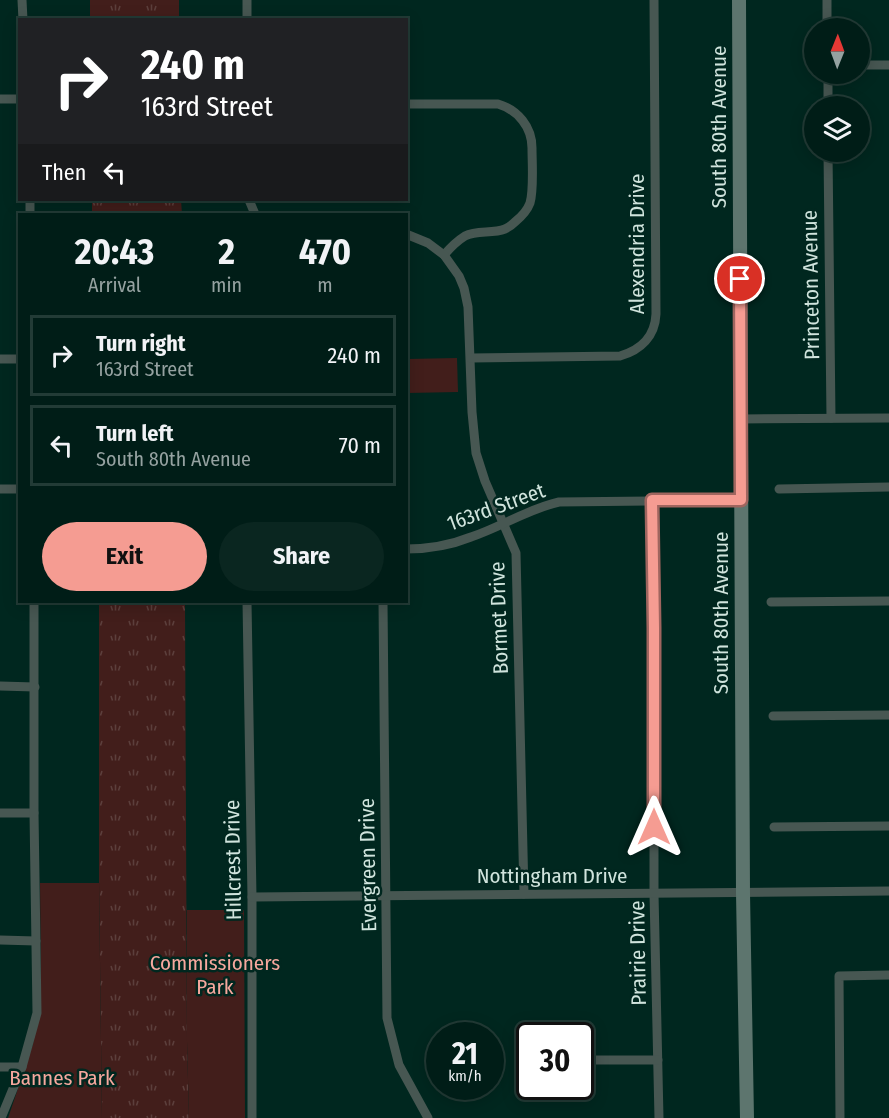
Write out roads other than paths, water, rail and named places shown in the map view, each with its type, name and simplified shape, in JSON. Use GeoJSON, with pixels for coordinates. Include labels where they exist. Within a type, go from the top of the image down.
{"type":"FeatureCollection","features":[{"type":"Feature","properties":{"kind":"street"},"geometry":{"type":"LineString","coordinates":[[22,0],[23,18]]}},
{"type":"Feature","properties":{"kind":"street"},"geometry":{"type":"LineString","coordinates":[[247,0],[247,18]]}},
{"type":"Feature","properties":{"kind":"street","name":"Alexendria Drive"},"geometry":{"type":"LineString","coordinates":[[471,358],[620,356],[643,345],[649,337],[656,321],[654,0]]}},
{"type":"Feature","properties":{"kind":"street","name":"South 80th Avenue"},"geometry":{"type":"LineString","coordinates":[[739,0],[743,893],[747,1118]]}},
{"type":"Feature","properties":{"kind":"street"},"geometry":{"type":"LineString","coordinates":[[827,0],[827,18]]}},
{"type":"Feature","properties":{"kind":"street"},"geometry":{"type":"LineString","coordinates":[[870,65],[889,65]]}},
{"type":"Feature","properties":{"kind":"street"},"geometry":{"type":"LineString","coordinates":[[0,99],[18,99]]}},
{"type":"Feature","properties":{"kind":"street"},"geometry":{"type":"LineString","coordinates":[[408,104],[498,104],[518,115],[525,123],[531,137],[531,198],[527,210],[505,229],[464,236],[444,255]]}},
{"type":"Feature","properties":{"kind":"street","name":"Princeton Avenue"},"geometry":{"type":"LineString","coordinates":[[828,162],[831,418]]}},
{"type":"Feature","properties":{"kind":"street","name":"Bormet Drive"},"geometry":{"type":"LineString","coordinates":[[408,235],[428,243],[444,255],[459,276],[464,288],[468,307],[476,453],[485,481],[516,553],[524,894]]}},
{"type":"Feature","properties":{"kind":"street"},"geometry":{"type":"LineString","coordinates":[[0,359],[18,359]]}},
{"type":"Feature","properties":{"kind":"street"},"geometry":{"type":"LineString","coordinates":[[741,419],[889,418]]}},
{"type":"Feature","properties":{"kind":"street"},"geometry":{"type":"LineString","coordinates":[[779,489],[889,488]]}},
{"type":"Feature","properties":{"kind":"street"},"geometry":{"type":"LineString","coordinates":[[0,489],[18,489]]}},
{"type":"Feature","properties":{"kind":"street","name":"Prairie Drive"},"geometry":{"type":"LineString","coordinates":[[652,500],[654,894],[659,1118]]}},
{"type":"Feature","properties":{"kind":"street","name":"163rd Street"},"geometry":{"type":"LineString","coordinates":[[408,549],[440,546],[472,537],[542,506],[559,502],[741,500]]}},
{"type":"Feature","properties":{"kind":"street"},"geometry":{"type":"LineString","coordinates":[[771,602],[889,601]]}},
{"type":"Feature","properties":{"kind":"street"},"geometry":{"type":"LineString","coordinates":[[1,1118],[22,1067],[37,1013],[34,603]]}},
{"type":"Feature","properties":{"kind":"street","name":"Hillcrest Drive"},"geometry":{"type":"LineString","coordinates":[[247,603],[252,897],[252,1118]]}},
{"type":"Feature","properties":{"kind":"street","name":"Evergreen Drive"},"geometry":{"type":"LineString","coordinates":[[383,603],[387,1018],[399,1065],[428,1118]]}},
{"type":"Feature","properties":{"kind":"street"},"geometry":{"type":"LineString","coordinates":[[0,686],[35,687]]}},
{"type":"Feature","properties":{"kind":"street"},"geometry":{"type":"LineString","coordinates":[[774,716],[889,715]]}},
{"type":"Feature","properties":{"kind":"street"},"geometry":{"type":"LineString","coordinates":[[0,813],[34,813]]}},
{"type":"Feature","properties":{"kind":"street"},"geometry":{"type":"LineString","coordinates":[[774,827],[889,826]]}},
{"type":"Feature","properties":{"kind":"street","name":"Nottingham Drive"},"geometry":{"type":"LineString","coordinates":[[252,897],[889,891]]}},
{"type":"Feature","properties":{"kind":"street"},"geometry":{"type":"LineString","coordinates":[[0,940],[36,940]]}},
{"type":"Feature","properties":{"kind":"street"},"geometry":{"type":"LineString","coordinates":[[840,1118],[839,976],[889,975]]}},
{"type":"Feature","properties":{"kind":"street"},"geometry":{"type":"LineString","coordinates":[[594,1060],[658,1060]]}},
{"type":"Feature","properties":{"kind":"street"},"geometry":{"type":"LineString","coordinates":[[0,1067],[22,1067]]}},
{"type":"Feature","properties":{"kind":"park label","name":"Commissioners Park"},"geometry":{"type":"Point","coordinates":[215,975]}},
{"type":"Feature","properties":{"kind":"park label","name":"Bannes Park"},"geometry":{"type":"Point","coordinates":[62,1078]}}]}
